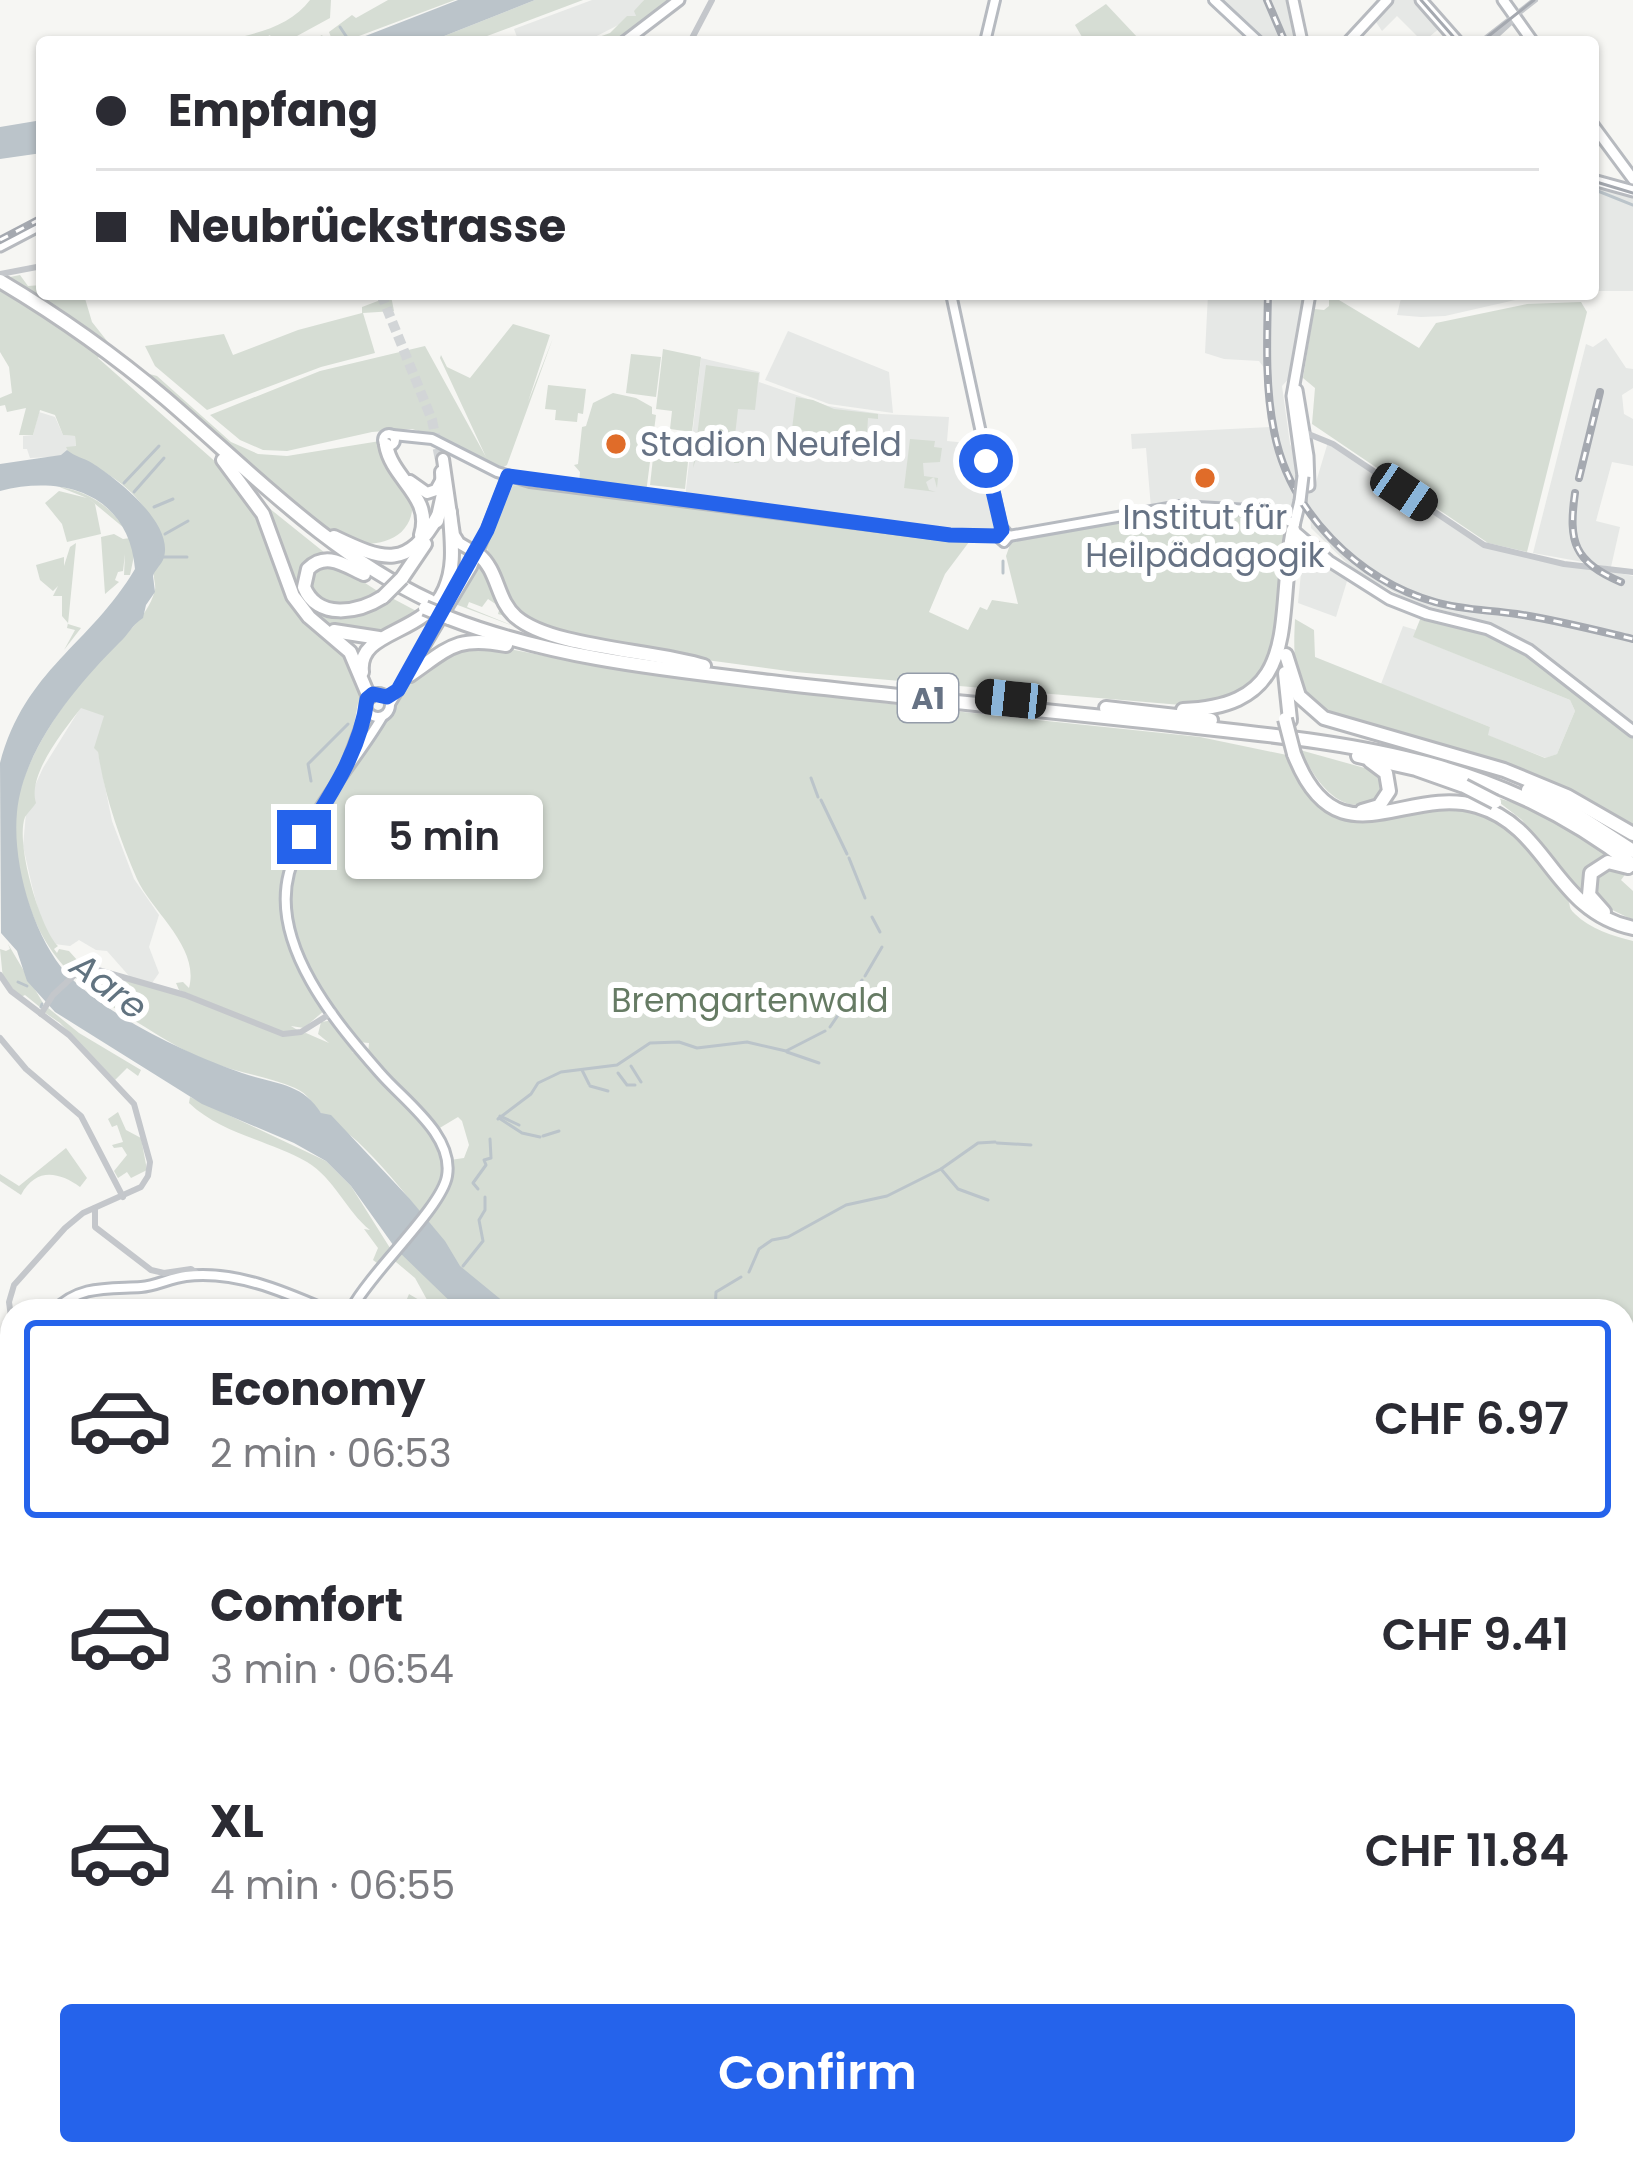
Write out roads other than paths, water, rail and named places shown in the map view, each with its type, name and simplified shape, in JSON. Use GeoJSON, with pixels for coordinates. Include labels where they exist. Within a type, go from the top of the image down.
{"type":"FeatureCollection","features":[{"type":"Feature","properties":{"kind":"highway","name":"A1"},"geometry":{"type":"LineString","coordinates":[[0,281],[102,352],[296,515],[428,604]]}},
{"type":"Feature","properties":{"kind":"highway","name":"A1"},"geometry":{"type":"LineString","coordinates":[[102,352],[292,521],[364,574],[452,615],[536,645],[650,666],[1337,744],[1419,760],[1507,788],[1633,858]]}},
{"type":"Feature","properties":{"kind":"highway"},"geometry":{"type":"LineString","coordinates":[[386,557],[416,543],[424,516],[418,497],[392,464],[393,440]]}},
{"type":"Feature","properties":{"kind":"highway"},"geometry":{"type":"LineString","coordinates":[[393,440],[396,465],[422,491],[436,490],[443,469]]}},
{"type":"Feature","properties":{"kind":"highway"},"geometry":{"type":"LineString","coordinates":[[223,460],[263,514],[288,585],[303,610],[350,652],[378,700]]}},
{"type":"Feature","properties":{"kind":"highway"},"geometry":{"type":"LineString","coordinates":[[378,700],[364,679],[362,658],[369,645],[416,624],[442,595],[453,557],[444,513],[443,469]]}},
{"type":"Feature","properties":{"kind":"highway"},"geometry":{"type":"LineString","coordinates":[[296,515],[343,541],[386,557],[400,556],[417,546],[444,513]]}},
{"type":"Feature","properties":{"kind":"highway"},"geometry":{"type":"LineString","coordinates":[[364,574],[321,560],[308,569],[304,587],[310,600],[332,610],[360,608],[383,597],[402,578],[444,513]]}},
{"type":"Feature","properties":{"kind":"highway"},"geometry":{"type":"LineString","coordinates":[[444,513],[457,541],[477,552],[512,614],[535,628],[704,666]]}},
{"type":"Feature","properties":{"kind":"highway"},"geometry":{"type":"LineString","coordinates":[[1287,720],[1286,655],[1297,529]]}},
{"type":"Feature","properties":{"kind":"highway"},"geometry":{"type":"LineString","coordinates":[[1133,711],[1209,709],[1244,699],[1268,674],[1282,623],[1297,529]]}},
{"type":"Feature","properties":{"kind":"highway"},"geometry":{"type":"LineString","coordinates":[[1297,556],[1305,548],[1314,548]]}},
{"type":"Feature","properties":{"kind":"highway"},"geometry":{"type":"LineString","coordinates":[[303,610],[339,633],[384,638]]}},
{"type":"Feature","properties":{"kind":"highway","name":"A1"},"geometry":{"type":"LineString","coordinates":[[452,615],[556,642],[704,666],[1133,711],[1396,747],[1477,769],[1565,806],[1633,858]]}},
{"type":"Feature","properties":{"kind":"highway"},"geometry":{"type":"LineString","coordinates":[[1282,623],[1287,720],[1308,782],[1328,802],[1353,814],[1384,814],[1444,802],[1493,812],[1526,836],[1571,896],[1589,909],[1633,925]]}},
{"type":"Feature","properties":{"kind":"highway"},"geometry":{"type":"LineString","coordinates":[[410,674],[441,650],[470,640],[605,664],[650,666]]}},
{"type":"Feature","properties":{"kind":"highway"},"geometry":{"type":"LineString","coordinates":[[1286,655],[1299,696],[1324,718],[1458,754],[1530,780],[1633,834]]}},
{"type":"Feature","properties":{"kind":"highway"},"geometry":{"type":"LineString","coordinates":[[1186,726],[1405,766],[1464,786],[1495,802],[1529,830],[1589,909]]}},
{"type":"Feature","properties":{"kind":"highway"},"geometry":{"type":"LineString","coordinates":[[1297,754],[1330,799],[1352,809],[1376,808],[1389,791],[1386,773],[1375,763],[1346,754]]}},
{"type":"Feature","properties":{"kind":"highway"},"geometry":{"type":"LineString","coordinates":[[1530,780],[1590,813],[1633,858],[1604,863],[1591,873],[1587,886],[1599,908],[1633,925]]}},
{"type":"Feature","properties":{"kind":"highway"},"geometry":{"type":"LineString","coordinates":[[1384,814],[1447,795],[1490,793],[1532,804],[1572,823]]}},
{"type":"Feature","properties":{"kind":"main road"},"geometry":{"type":"LineString","coordinates":[[632,36],[679,0]]}},
{"type":"Feature","properties":{"kind":"main road"},"geometry":{"type":"LineString","coordinates":[[986,36],[995,0]]}},
{"type":"Feature","properties":{"kind":"main road"},"geometry":{"type":"LineString","coordinates":[[1214,0],[1253,36]]}},
{"type":"Feature","properties":{"kind":"main road"},"geometry":{"type":"LineString","coordinates":[[1293,0],[1301,36]]}},
{"type":"Feature","properties":{"kind":"main road"},"geometry":{"type":"LineString","coordinates":[[1354,36],[1388,0]]}},
{"type":"Feature","properties":{"kind":"main road"},"geometry":{"type":"LineString","coordinates":[[1421,0],[1453,36]]}},
{"type":"Feature","properties":{"kind":"main road"},"geometry":{"type":"LineString","coordinates":[[1503,0],[1529,36]]}},
{"type":"Feature","properties":{"kind":"main road"},"geometry":{"type":"LineString","coordinates":[[1599,133],[1633,179]]}},
{"type":"Feature","properties":{"kind":"main road"},"geometry":{"type":"LineString","coordinates":[[1599,182],[1633,191]]}},
{"type":"Feature","properties":{"kind":"main road"},"geometry":{"type":"LineString","coordinates":[[0,246],[36,227]]}},
{"type":"Feature","properties":{"kind":"main road"},"geometry":{"type":"LineString","coordinates":[[952,300],[1003,534]]}},
{"type":"Feature","properties":{"kind":"main road"},"geometry":{"type":"LineString","coordinates":[[1297,529],[1309,456],[1292,396],[1309,300]]}},
{"type":"Feature","properties":{"kind":"main road"},"geometry":{"type":"LineString","coordinates":[[1301,432],[1306,481]]}},
{"type":"Feature","properties":{"kind":"main road"},"geometry":{"type":"LineString","coordinates":[[393,440],[438,441],[508,476],[950,535],[1003,534],[1180,506],[1253,510],[1282,517],[1342,569]]}},
{"type":"Feature","properties":{"kind":"main road"},"geometry":{"type":"LineString","coordinates":[[341,779],[378,700],[410,674],[477,552],[508,476]]}},
{"type":"Feature","properties":{"kind":"main road"},"geometry":{"type":"LineString","coordinates":[[1282,517],[1301,506]]}},
{"type":"Feature","properties":{"kind":"main road"},"geometry":{"type":"LineString","coordinates":[[1253,510],[1297,529],[1342,569],[1403,606],[1515,641],[1633,731]]}},
{"type":"Feature","properties":{"kind":"main road"},"geometry":{"type":"LineString","coordinates":[[382,717],[373,717],[378,700],[398,690],[477,552]]}},
{"type":"Feature","properties":{"kind":"main road"},"geometry":{"type":"LineString","coordinates":[[358,1299],[382,1263],[433,1205],[447,1174],[446,1155],[437,1136],[333,1012],[293,941],[286,891],[300,845],[382,717],[378,700]]}},
{"type":"Feature","properties":{"kind":"main road"},"geometry":{"type":"LineString","coordinates":[[70,1299],[100,1288],[146,1287],[199,1274],[273,1287],[301,1299]]}},
{"type":"Feature","properties":{"kind":"street"},"geometry":{"type":"LineString","coordinates":[[693,36],[712,0]]}},
{"type":"Feature","properties":{"kind":"street"},"geometry":{"type":"LineString","coordinates":[[1492,36],[1535,0]]}},
{"type":"Feature","properties":{"kind":"street"},"geometry":{"type":"LineString","coordinates":[[0,281],[36,268]]}},
{"type":"Feature","properties":{"kind":"street"},"geometry":{"type":"LineString","coordinates":[[1301,432],[1322,439],[1484,545],[1561,563],[1633,572]]}},
{"type":"Feature","properties":{"kind":"street"},"geometry":{"type":"LineString","coordinates":[[1309,456],[1322,439]]}},
{"type":"Feature","properties":{"kind":"street"},"geometry":{"type":"LineString","coordinates":[[42,1012],[75,971],[85,966],[180,993],[286,1035],[301,1032],[333,1012]]}},
{"type":"Feature","properties":{"kind":"street"},"geometry":{"type":"LineString","coordinates":[[0,975],[8,989],[69,1035],[138,1111],[149,1174],[141,1187],[73,1220],[18,1279],[10,1299]]}},
{"type":"Feature","properties":{"kind":"street"},"geometry":{"type":"LineString","coordinates":[[0,1038],[26,1069],[81,1115],[114,1178],[119,1198]]}},
{"type":"Feature","properties":{"kind":"street"},"geometry":{"type":"LineString","coordinates":[[94,1208],[97,1229],[148,1269],[164,1274],[188,1269],[199,1274]]}},
{"type":"Feature","properties":{"kind":"waterway"},"geometry":{"type":"LineString","coordinates":[[340,27],[346,36]]}},
{"type":"Feature","properties":{"kind":"waterway"},"geometry":{"type":"LineString","coordinates":[[1599,191],[1633,205]]}},
{"type":"Feature","properties":{"kind":"waterway"},"geometry":{"type":"LineString","coordinates":[[124,483],[159,446]]}},
{"type":"Feature","properties":{"kind":"waterway"},"geometry":{"type":"LineString","coordinates":[[134,492],[164,458]]}},
{"type":"Feature","properties":{"kind":"waterway"},"geometry":{"type":"LineString","coordinates":[[154,507],[173,499]]}},
{"type":"Feature","properties":{"kind":"waterway"},"geometry":{"type":"LineString","coordinates":[[165,534],[188,521]]}},
{"type":"Feature","properties":{"kind":"waterway"},"geometry":{"type":"LineString","coordinates":[[159,557],[187,557]]}},
{"type":"Feature","properties":{"kind":"waterway"},"geometry":{"type":"LineString","coordinates":[[1003,561],[1003,573]]}},
{"type":"Feature","properties":{"kind":"waterway"},"geometry":{"type":"LineString","coordinates":[[311,781],[308,764],[348,724]]}},
{"type":"Feature","properties":{"kind":"waterway"},"geometry":{"type":"LineString","coordinates":[[811,778],[818,797]]}},
{"type":"Feature","properties":{"kind":"waterway"},"geometry":{"type":"LineString","coordinates":[[821,800],[847,854]]}},
{"type":"Feature","properties":{"kind":"waterway"},"geometry":{"type":"LineString","coordinates":[[849,858],[865,898]]}},
{"type":"Feature","properties":{"kind":"waterway"},"geometry":{"type":"LineString","coordinates":[[872,917],[880,932]]}},
{"type":"Feature","properties":{"kind":"waterway"},"geometry":{"type":"LineString","coordinates":[[865,976],[882,947]]}},
{"type":"Feature","properties":{"kind":"waterway"},"geometry":{"type":"LineString","coordinates":[[830,1027],[862,980]]}},
{"type":"Feature","properties":{"kind":"waterway"},"geometry":{"type":"LineString","coordinates":[[18,982],[27,986]]}},
{"type":"Feature","properties":{"kind":"waterway"},"geometry":{"type":"LineString","coordinates":[[498,1119],[538,1083],[561,1072],[617,1065],[650,1043],[679,1042],[697,1048],[747,1042],[786,1051],[825,1031]]}},
{"type":"Feature","properties":{"kind":"waterway"},"geometry":{"type":"LineString","coordinates":[[787,1052],[819,1063]]}},
{"type":"Feature","properties":{"kind":"waterway"},"geometry":{"type":"LineString","coordinates":[[631,1066],[641,1082]]}},
{"type":"Feature","properties":{"kind":"waterway"},"geometry":{"type":"LineString","coordinates":[[582,1070],[589,1084]]}},
{"type":"Feature","properties":{"kind":"waterway"},"geometry":{"type":"LineString","coordinates":[[618,1073],[627,1085],[635,1085]]}},
{"type":"Feature","properties":{"kind":"waterway"},"geometry":{"type":"LineString","coordinates":[[590,1086],[608,1091]]}},
{"type":"Feature","properties":{"kind":"waterway"},"geometry":{"type":"LineString","coordinates":[[500,1116],[519,1125]]}},
{"type":"Feature","properties":{"kind":"waterway"},"geometry":{"type":"LineString","coordinates":[[499,1118],[522,1133],[540,1137]]}},
{"type":"Feature","properties":{"kind":"waterway"},"geometry":{"type":"LineString","coordinates":[[543,1136],[559,1131]]}},
{"type":"Feature","properties":{"kind":"waterway"},"geometry":{"type":"LineString","coordinates":[[478,1189],[473,1183],[486,1165],[484,1160],[491,1158],[490,1139]]}},
{"type":"Feature","properties":{"kind":"waterway"},"geometry":{"type":"LineString","coordinates":[[941,1169],[978,1143],[995,1142]]}},
{"type":"Feature","properties":{"kind":"waterway"},"geometry":{"type":"LineString","coordinates":[[997,1143],[1031,1145]]}},
{"type":"Feature","properties":{"kind":"waterway"},"geometry":{"type":"LineString","coordinates":[[749,1272],[759,1249],[772,1240],[788,1237],[846,1205],[887,1196],[941,1169],[958,1189],[988,1200]]}},
{"type":"Feature","properties":{"kind":"waterway"},"geometry":{"type":"LineString","coordinates":[[463,1266],[483,1241],[479,1220],[485,1197]]}},
{"type":"Feature","properties":{"kind":"waterway"},"geometry":{"type":"LineString","coordinates":[[716,1299],[716,1292],[741,1277]]}},
{"type":"Feature","properties":{"kind":"tunnel"},"geometry":{"type":"LineString","coordinates":[[383,300],[432,420],[440,460]]}},
{"type":"Feature","properties":{"kind":"tram line"},"geometry":{"type":"LineString","coordinates":[[1421,0],[1453,36]]}},
{"type":"Feature","properties":{"kind":"tram line"},"geometry":{"type":"LineString","coordinates":[[1489,36],[1534,0]]}},
{"type":"Feature","properties":{"kind":"tram line"},"geometry":{"type":"LineString","coordinates":[[1599,183],[1633,193]]}},
{"type":"Feature","properties":{"kind":"railway"},"geometry":{"type":"LineString","coordinates":[[1267,0],[1282,36]]}},
{"type":"Feature","properties":{"kind":"railway"},"geometry":{"type":"LineString","coordinates":[[0,240],[36,221]]}},
{"type":"Feature","properties":{"kind":"railway"},"geometry":{"type":"LineString","coordinates":[[1268,300],[1268,380],[1274,431],[1295,489],[1331,539],[1379,578],[1435,602],[1532,616],[1633,639]]}},
{"type":"Feature","properties":{"kind":"railway"},"geometry":{"type":"LineString","coordinates":[[1579,478],[1600,392]]}},
{"type":"Feature","properties":{"kind":"railway"},"geometry":{"type":"LineString","coordinates":[[1575,493],[1573,525],[1578,548],[1593,567],[1621,582]]}},
{"type":"Feature","properties":{"kind":"place","name":"Stadion Neufeld"},"geometry":{"type":"Point","coordinates":[616,444]}},
{"type":"Feature","properties":{"kind":"place","name":"Institut für Heilpädagogik"},"geometry":{"type":"Point","coordinates":[1205,478]}},
{"type":"Feature","properties":{"kind":"water label","name":"Aare"},"geometry":{"type":"Point","coordinates":[109,986]}},
{"type":"Feature","properties":{"kind":"park label","name":"Bremgartenwald"},"geometry":{"type":"Point","coordinates":[750,1000]}}]}
